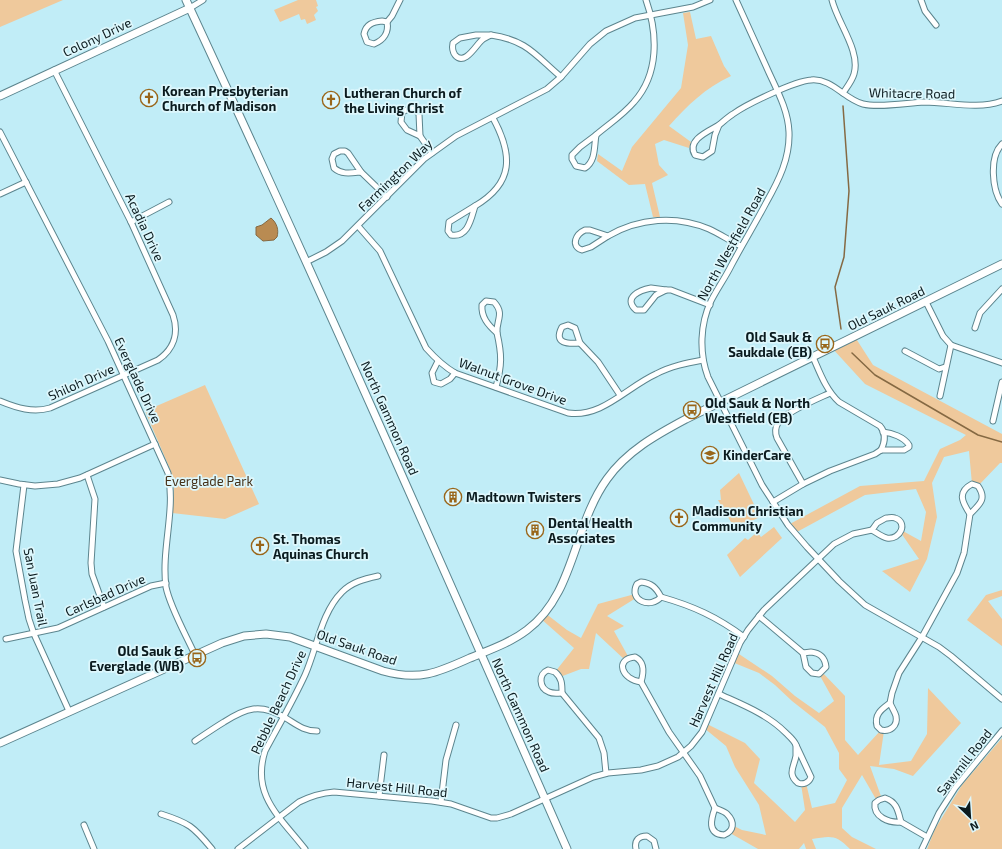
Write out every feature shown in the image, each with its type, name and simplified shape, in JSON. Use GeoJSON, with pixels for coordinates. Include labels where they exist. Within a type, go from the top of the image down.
{"type":"FeatureCollection","features":[{"type":"Feature","properties":{"kind":"street","name":"North Gammon Road"},"geometry":{"type":"LineString","coordinates":[[186,0],[241,117],[430,537],[567,849]]}},
{"type":"Feature","properties":{"kind":"street","name":"Colony Drive"},"geometry":{"type":"LineString","coordinates":[[0,96],[190,8],[203,0]]}},
{"type":"Feature","properties":{"kind":"street"},"geometry":{"type":"LineString","coordinates":[[387,22],[374,22],[366,27],[364,34],[367,42],[374,44],[383,38],[387,30],[387,22],[392,16],[400,0]]}},
{"type":"Feature","properties":{"kind":"street"},"geometry":{"type":"LineString","coordinates":[[596,135],[593,159],[591,163],[585,168],[576,166],[572,159],[572,155],[580,147],[619,117],[634,102],[644,88],[655,51],[651,15],[646,0]]}},
{"type":"Feature","properties":{"kind":"street","name":"Farmington Way"},"geometry":{"type":"LineString","coordinates":[[306,262],[334,248],[358,226],[424,159],[456,136],[542,92],[561,77],[590,44],[606,31],[627,21],[693,7],[710,0]]}},
{"type":"Feature","properties":{"kind":"street","name":"North Westfield Road"},"geometry":{"type":"LineString","coordinates":[[736,0],[778,92],[789,131],[787,155],[781,175],[710,305],[703,331],[702,345],[708,377],[772,502],[788,525],[818,559],[865,605],[922,637],[951,656],[1002,699]]}},
{"type":"Feature","properties":{"kind":"street"},"geometry":{"type":"LineString","coordinates":[[832,0],[854,54],[854,75],[843,93]]}},
{"type":"Feature","properties":{"kind":"street"},"geometry":{"type":"LineString","coordinates":[[921,0],[925,11],[936,25]]}},
{"type":"Feature","properties":{"kind":"street"},"geometry":{"type":"LineString","coordinates":[[491,35],[483,38],[472,52],[465,57],[458,57],[453,51],[453,43],[460,38],[476,34],[491,35],[509,38],[526,46],[538,55],[561,77]]}},
{"type":"Feature","properties":{"kind":"street","name":"Acadia Drive"},"geometry":{"type":"LineString","coordinates":[[54,70],[131,222],[173,315],[176,330],[172,345],[163,356],[124,375]]}},
{"type":"Feature","properties":{"kind":"street","name":"Whitacre Road"},"geometry":{"type":"LineString","coordinates":[[718,125],[710,154],[703,157],[698,157],[695,155],[692,148],[694,142],[732,114],[797,83],[811,80],[823,81],[856,102],[867,105],[927,102],[953,105],[985,105],[1002,100]]}},
{"type":"Feature","properties":{"kind":"street"},"geometry":{"type":"LineString","coordinates":[[420,136],[420,118],[418,112],[411,108],[405,110],[401,115],[402,125],[407,130],[420,136],[432,153]]}},
{"type":"Feature","properties":{"kind":"street"},"geometry":{"type":"LineString","coordinates":[[475,206],[466,231],[461,235],[451,235],[448,231],[449,222],[475,206],[486,200],[495,192],[505,173],[505,147],[493,118]]}},
{"type":"Feature","properties":{"kind":"street","name":"Everglade Drive"},"geometry":{"type":"LineString","coordinates":[[0,132],[124,375],[168,473],[170,488],[166,583],[168,595],[194,654]]}},
{"type":"Feature","properties":{"kind":"street"},"geometry":{"type":"LineString","coordinates":[[1002,144],[999,147],[995,159],[994,181],[996,193],[1002,204]]}},
{"type":"Feature","properties":{"kind":"street"},"geometry":{"type":"LineString","coordinates":[[361,172],[345,174],[334,168],[332,159],[334,154],[338,151],[345,151],[352,158],[361,172],[387,197]]}},
{"type":"Feature","properties":{"kind":"street"},"geometry":{"type":"LineString","coordinates":[[0,194],[26,182]]}},
{"type":"Feature","properties":{"kind":"street"},"geometry":{"type":"LineString","coordinates":[[131,222],[169,202]]}},
{"type":"Feature","properties":{"kind":"street"},"geometry":{"type":"LineString","coordinates":[[608,236],[590,230],[585,230],[579,232],[575,241],[579,249],[582,250],[591,247],[608,236],[634,224],[648,221],[670,220],[693,224],[708,229],[741,246]]}},
{"type":"Feature","properties":{"kind":"street","name":"Walnut Grove Drive"},"geometry":{"type":"LineString","coordinates":[[358,226],[380,251],[426,348],[438,361],[455,373],[568,413],[583,414],[598,409],[656,374],[679,365],[704,360]]}},
{"type":"Feature","properties":{"kind":"street","name":"Old Sauk Road"},"geometry":{"type":"LineString","coordinates":[[0,743],[194,654],[228,640],[253,635],[278,635],[290,637],[374,668],[398,675],[408,676],[420,676],[432,673],[510,641],[526,630],[549,608],[561,586],[596,497],[619,464],[636,449],[653,437],[721,402],[727,396],[780,373],[1002,264]]}},
{"type":"Feature","properties":{"kind":"street"},"geometry":{"type":"LineString","coordinates":[[666,290],[656,295],[644,310],[639,311],[633,307],[631,298],[636,293],[651,288],[671,290],[710,305]]}},
{"type":"Feature","properties":{"kind":"street"},"geometry":{"type":"LineString","coordinates":[[974,328],[980,312],[1002,288]]}},
{"type":"Feature","properties":{"kind":"street"},"geometry":{"type":"LineString","coordinates":[[496,387],[501,363],[501,353],[497,333],[500,313],[499,308],[494,302],[486,301],[482,305],[481,312],[483,317],[497,333]]}},
{"type":"Feature","properties":{"kind":"street"},"geometry":{"type":"LineString","coordinates":[[926,302],[943,336],[950,345],[1002,363]]}},
{"type":"Feature","properties":{"kind":"street"},"geometry":{"type":"LineString","coordinates":[[580,343],[565,344],[562,342],[560,337],[562,327],[568,325],[575,328],[580,343],[598,362],[620,395]]}},
{"type":"Feature","properties":{"kind":"street"},"geometry":{"type":"LineString","coordinates":[[940,396],[950,345]]}},
{"type":"Feature","properties":{"kind":"street"},"geometry":{"type":"LineString","coordinates":[[905,351],[938,369],[945,368]]}},
{"type":"Feature","properties":{"kind":"street"},"geometry":{"type":"LineString","coordinates":[[813,357],[830,393],[839,402],[880,426],[885,440],[882,450]]}},
{"type":"Feature","properties":{"kind":"street"},"geometry":{"type":"LineString","coordinates":[[438,361],[432,372],[434,382],[442,384],[455,373]]}},
{"type":"Feature","properties":{"kind":"street","name":"Shiloh Drive"},"geometry":{"type":"LineString","coordinates":[[0,401],[25,409],[42,410],[50,408],[124,375]]}},
{"type":"Feature","properties":{"kind":"street"},"geometry":{"type":"LineString","coordinates":[[993,421],[1002,382]]}},
{"type":"Feature","properties":{"kind":"street"},"geometry":{"type":"LineString","coordinates":[[803,484],[777,438],[775,433],[776,427],[788,414],[830,393]]}},
{"type":"Feature","properties":{"kind":"street"},"geometry":{"type":"LineString","coordinates":[[772,502],[803,484],[841,466],[864,459],[882,450],[904,450],[909,447],[907,441],[890,433],[883,432]]}},
{"type":"Feature","properties":{"kind":"street"},"geometry":{"type":"LineString","coordinates":[[0,480],[24,485],[48,486],[58,484],[87,475],[156,444]]}},
{"type":"Feature","properties":{"kind":"street"},"geometry":{"type":"LineString","coordinates":[[87,475],[95,499],[91,563],[92,574],[104,608]]}},
{"type":"Feature","properties":{"kind":"street"},"geometry":{"type":"LineString","coordinates":[[890,704],[882,709],[877,717],[877,726],[881,730],[890,730],[896,722],[896,715],[890,704],[899,673],[922,637],[950,588],[959,568],[964,553],[970,514],[979,505],[982,498],[982,492],[978,486],[972,484],[963,491],[962,497],[970,514]]}},
{"type":"Feature","properties":{"kind":"street","name":"San Juan Trail"},"geometry":{"type":"LineString","coordinates":[[24,485],[16,551],[27,613],[34,634],[69,711]]}},
{"type":"Feature","properties":{"kind":"street","name":"Harvest Hill Road"},"geometry":{"type":"LineString","coordinates":[[238,849],[299,802],[321,793],[334,792],[441,802],[459,806],[486,817],[497,818],[510,814],[593,777],[606,773],[658,766],[672,760],[691,746],[702,732],[744,636],[775,598],[841,539],[853,534],[872,530],[886,538],[894,538],[901,533],[901,524],[896,518],[886,518],[877,523],[872,530]]}},
{"type":"Feature","properties":{"kind":"street","name":"Pebble Beach Drive"},"geometry":{"type":"LineString","coordinates":[[305,849],[279,817],[264,794],[261,777],[262,760],[265,750],[305,674],[328,613],[338,596],[356,582],[378,576]]}},
{"type":"Feature","properties":{"kind":"street"},"geometry":{"type":"LineString","coordinates":[[660,596],[659,599],[651,603],[643,602],[636,598],[635,587],[641,582],[652,585],[655,587],[660,596],[699,609],[744,636]]}},
{"type":"Feature","properties":{"kind":"street","name":"Carlsbad Drive"},"geometry":{"type":"LineString","coordinates":[[6,639],[58,628],[151,586],[166,583]]}},
{"type":"Feature","properties":{"kind":"street"},"geometry":{"type":"LineString","coordinates":[[759,616],[802,653],[806,667],[810,672],[816,674],[824,670],[826,667],[824,660],[820,655],[811,652],[802,653]]}},
{"type":"Feature","properties":{"kind":"street"},"geometry":{"type":"LineString","coordinates":[[641,682],[644,668],[635,657],[629,658],[623,664],[625,674],[631,679],[641,682],[666,728],[700,776],[715,808],[726,813],[732,821],[732,829],[730,833],[721,835],[713,830],[711,819],[715,808]]}},
{"type":"Feature","properties":{"kind":"street"},"geometry":{"type":"LineString","coordinates":[[562,693],[552,693],[545,690],[541,682],[544,672],[552,670],[558,674],[562,681],[562,693],[599,738],[604,753],[606,773]]}},
{"type":"Feature","properties":{"kind":"street"},"geometry":{"type":"LineString","coordinates":[[719,694],[769,718],[793,740],[796,746],[811,778],[804,784],[795,781],[791,773],[796,756],[796,746]]}},
{"type":"Feature","properties":{"kind":"street"},"geometry":{"type":"LineString","coordinates":[[195,741],[246,710],[261,708],[276,713],[308,731],[317,731]]}},
{"type":"Feature","properties":{"kind":"street"},"geometry":{"type":"LineString","coordinates":[[441,802],[446,760],[456,725]]}},
{"type":"Feature","properties":{"kind":"street","name":"Sawmill Road"},"geometry":{"type":"LineString","coordinates":[[922,849],[939,813],[954,788],[1002,730]]}},
{"type":"Feature","properties":{"kind":"street"},"geometry":{"type":"LineString","coordinates":[[379,796],[384,755]]}},
{"type":"Feature","properties":{"kind":"street"},"geometry":{"type":"LineString","coordinates":[[901,822],[894,802],[885,798],[877,800],[874,808],[877,815],[892,823],[901,822],[927,837]]}},
{"type":"Feature","properties":{"kind":"street"},"geometry":{"type":"LineString","coordinates":[[161,814],[192,826],[212,849]]}},
{"type":"Feature","properties":{"kind":"street"},"geometry":{"type":"LineString","coordinates":[[84,825],[94,849]]}},
{"type":"Feature","properties":{"kind":"street"},"geometry":{"type":"LineString","coordinates":[[636,849],[636,840],[642,836],[647,836],[654,841],[656,849]]}},
{"type":"Feature","properties":{"kind":"green space"},"geometry":{"type":"Polygon","coordinates":[[[0,0],[63,0],[0,27],[0,0]]]}},
{"type":"Feature","properties":{"kind":"green space"},"geometry":{"type":"Polygon","coordinates":[[[298,0],[316,0],[318,6],[316,7],[318,11],[314,15],[316,20],[307,24],[305,19],[301,20],[299,14],[280,22],[274,10],[298,0]]]}},
{"type":"Feature","properties":{"kind":"green space"},"geometry":{"type":"Polygon","coordinates":[[[690,12],[696,39],[711,36],[724,66],[731,76],[713,86],[697,98],[669,126],[691,142],[689,148],[664,140],[655,144],[659,165],[668,175],[652,183],[660,217],[653,217],[645,184],[629,185],[597,161],[598,154],[622,171],[632,147],[681,88],[688,45],[683,13],[690,12]]]}},
{"type":"Feature","properties":{"kind":"green space"},"geometry":{"type":"Polygon","coordinates":[[[855,337],[873,365],[1002,434],[1002,463],[1000,463],[978,486],[972,484],[969,451],[944,457],[932,483],[937,517],[927,559],[910,592],[882,571],[919,559],[901,533],[901,530],[921,541],[926,512],[916,489],[865,495],[795,533],[788,525],[860,486],[924,481],[940,449],[960,440],[966,435],[865,384],[832,348],[855,337]]]}},
{"type":"Feature","properties":{"kind":"green space","name":"Everglade Park"},"geometry":{"type":"Polygon","coordinates":[[[205,385],[259,504],[225,519],[172,513],[174,486],[170,469],[145,411],[205,385]]]}},
{"type":"Feature","properties":{"kind":"green space"},"geometry":{"type":"Polygon","coordinates":[[[739,473],[760,517],[735,529],[718,500],[721,500],[720,490],[739,473]]]}},
{"type":"Feature","properties":{"kind":"green space"},"geometry":{"type":"Polygon","coordinates":[[[774,527],[782,538],[740,577],[727,555],[745,538],[748,540],[757,532],[761,537],[774,527]]]}},
{"type":"Feature","properties":{"kind":"green space"},"geometry":{"type":"Polygon","coordinates":[[[1002,590],[1002,596],[988,601],[1002,619],[1002,646],[967,620],[986,595],[1002,590]]]}},
{"type":"Feature","properties":{"kind":"green space"},"geometry":{"type":"Polygon","coordinates":[[[635,594],[636,598],[607,616],[624,626],[614,631],[629,658],[625,660],[596,633],[589,669],[581,669],[560,677],[555,672],[574,648],[540,618],[545,613],[567,630],[581,638],[598,604],[635,594]]]}},
{"type":"Feature","properties":{"kind":"green space"},"geometry":{"type":"Polygon","coordinates":[[[736,652],[772,676],[795,696],[819,713],[834,701],[819,674],[822,672],[845,696],[845,740],[858,755],[881,730],[884,731],[879,765],[911,761],[927,734],[928,688],[961,723],[913,776],[894,769],[870,766],[882,799],[877,801],[862,775],[842,808],[842,828],[852,837],[876,849],[850,849],[837,838],[824,837],[812,839],[816,849],[806,849],[804,843],[799,849],[758,849],[730,833],[732,825],[742,830],[766,835],[759,805],[735,767],[726,746],[704,728],[707,724],[745,743],[760,759],[754,783],[795,822],[805,810],[801,784],[806,783],[812,808],[835,803],[847,780],[839,769],[839,753],[825,727],[759,673],[732,662],[736,652]]]}},
{"type":"Feature","properties":{"kind":"green space"},"geometry":{"type":"Polygon","coordinates":[[[1002,738],[1002,849],[927,849],[935,829],[962,785],[1002,738]]]}},
{"type":"Feature","properties":{"kind":"shaded area"},"geometry":{"type":"Polygon","coordinates":[[[271,218],[277,227],[277,237],[274,240],[263,241],[256,235],[256,227],[262,225],[271,218]]]}},
{"type":"Feature","properties":{"kind":"waterway"},"geometry":{"type":"LineString","coordinates":[[841,329],[835,287],[844,257],[849,191],[843,106]]}},
{"type":"Feature","properties":{"kind":"waterway"},"geometry":{"type":"LineString","coordinates":[[852,353],[875,375],[978,435],[1002,442]]}},
{"type":"Feature","properties":{"kind":"place","name":"Korean Presbyterian Church of Madison"},"geometry":{"type":"Point","coordinates":[149,98]}},
{"type":"Feature","properties":{"kind":"place","name":"Lutheran Church of the Living Christ"},"geometry":{"type":"Point","coordinates":[331,100]}},
{"type":"Feature","properties":{"kind":"place","name":"Old Sauk & Saukdale (EB)"},"geometry":{"type":"Point","coordinates":[825,344]}},
{"type":"Feature","properties":{"kind":"place","name":"Old Sauk & North Westfield (EB)"},"geometry":{"type":"Point","coordinates":[692,410]}},
{"type":"Feature","properties":{"kind":"place","name":"KinderCare"},"geometry":{"type":"Point","coordinates":[710,455]}},
{"type":"Feature","properties":{"kind":"place","name":"Madtown Twisters"},"geometry":{"type":"Point","coordinates":[453,497]}},
{"type":"Feature","properties":{"kind":"place","name":"Madison Christian Community"},"geometry":{"type":"Point","coordinates":[679,518]}},
{"type":"Feature","properties":{"kind":"place","name":"Dental Health Associates"},"geometry":{"type":"Point","coordinates":[535,530]}},
{"type":"Feature","properties":{"kind":"place","name":"St. Thomas Aquinas Church"},"geometry":{"type":"Point","coordinates":[260,546]}},
{"type":"Feature","properties":{"kind":"place","name":"Old Sauk & Everglade (WB)"},"geometry":{"type":"Point","coordinates":[197,658]}}]}
